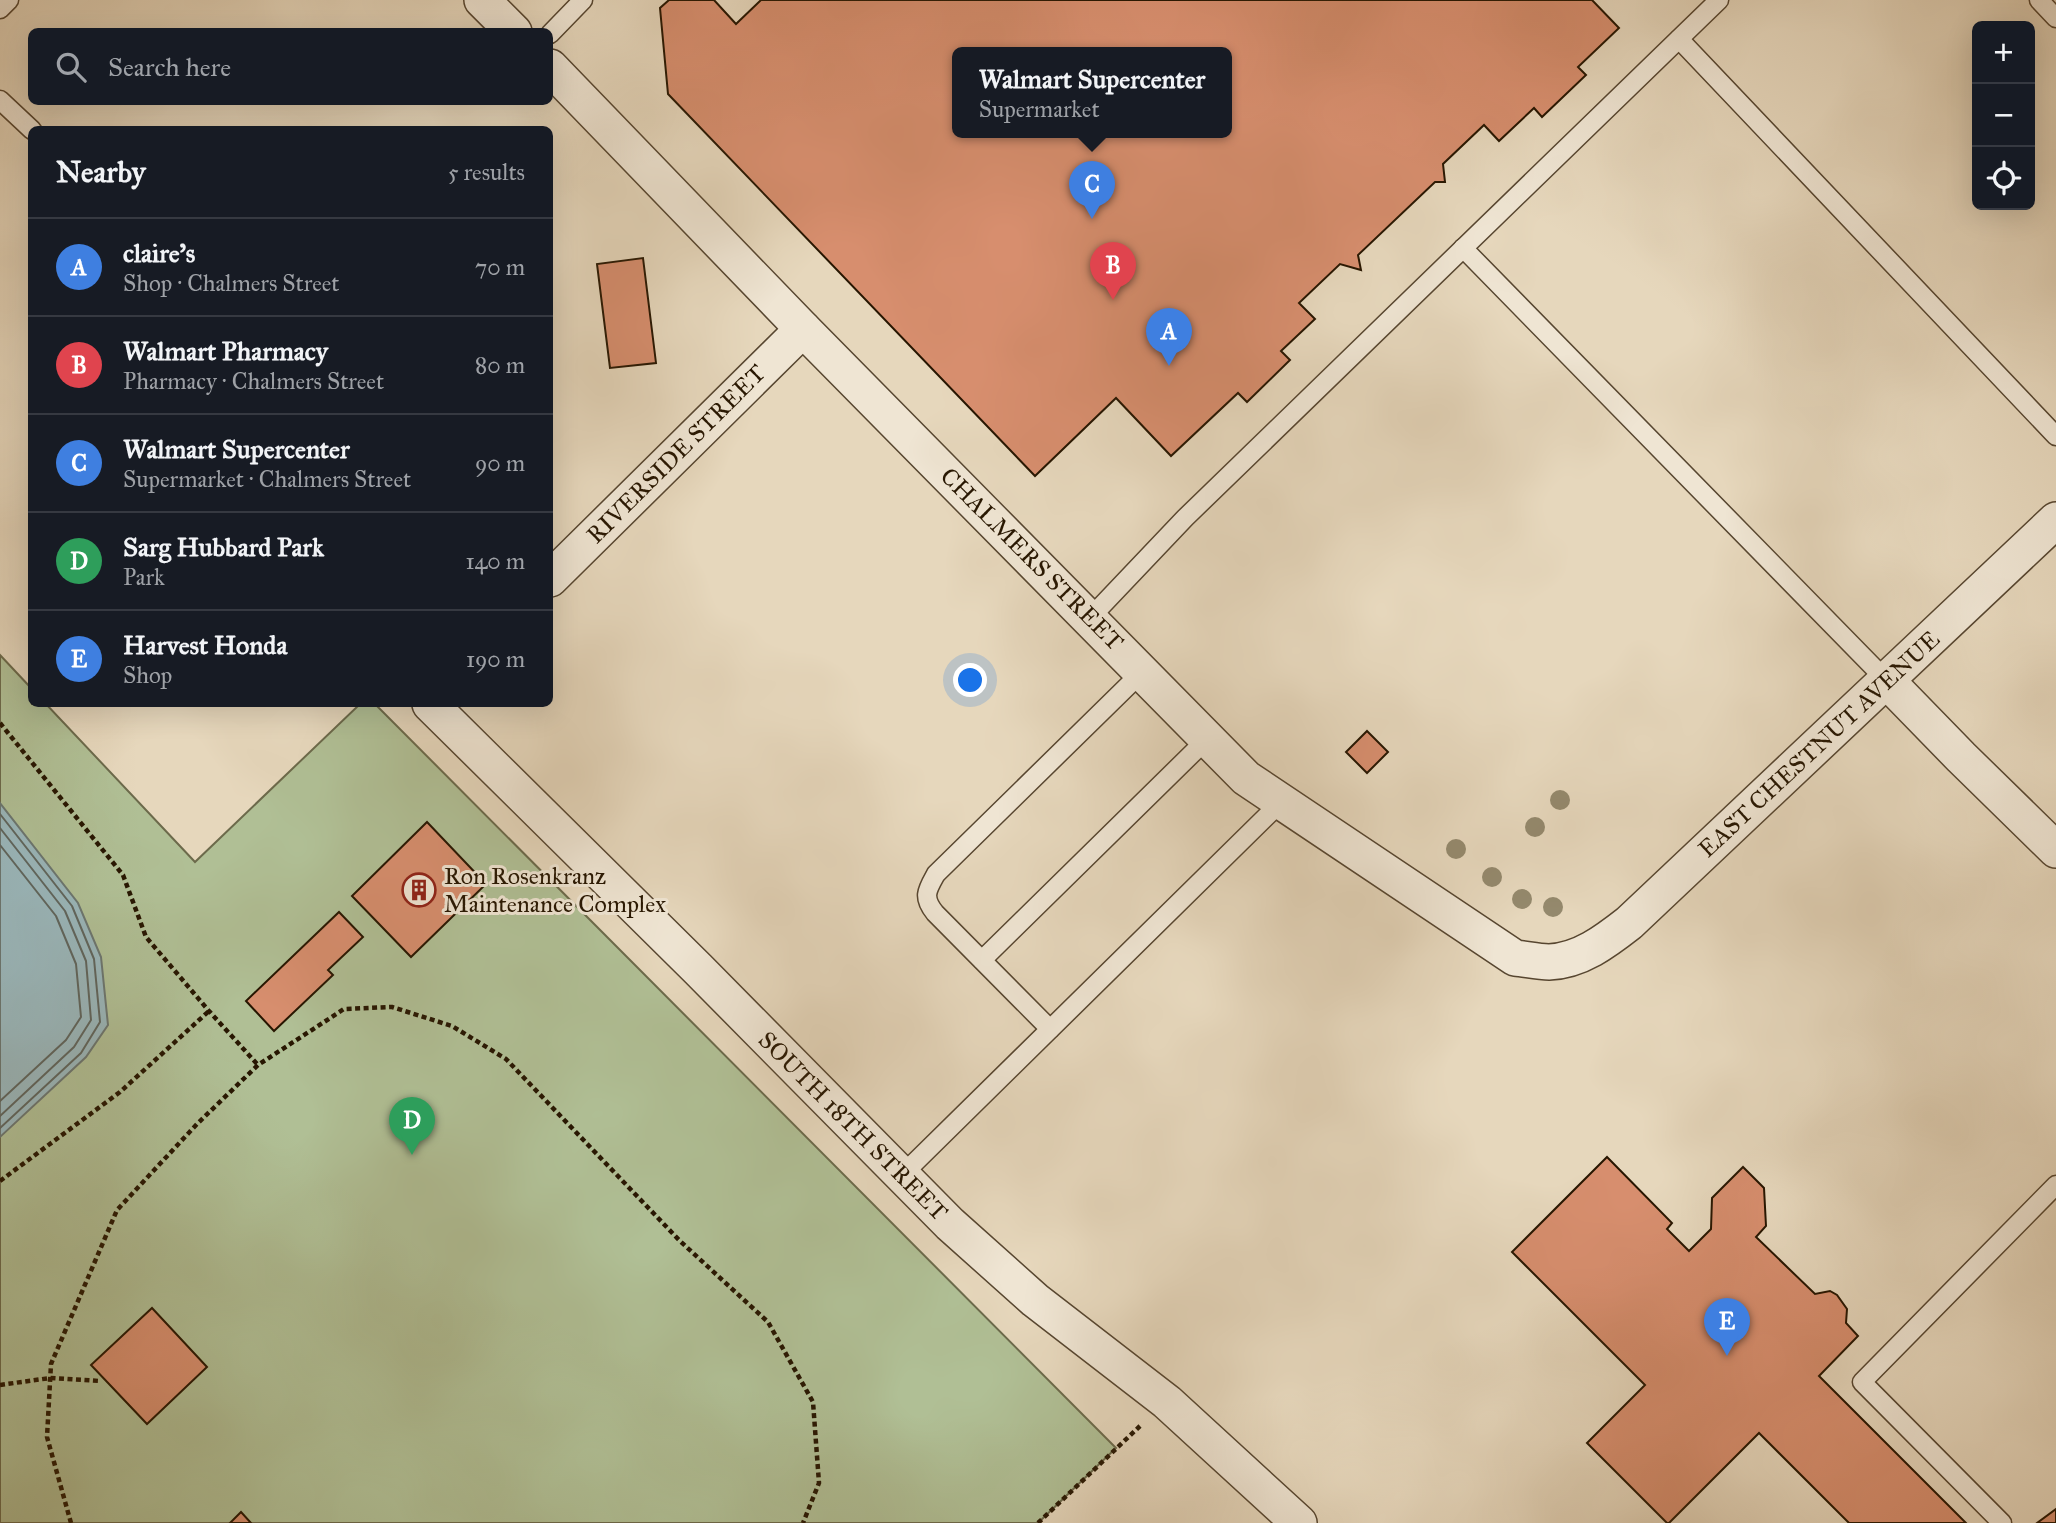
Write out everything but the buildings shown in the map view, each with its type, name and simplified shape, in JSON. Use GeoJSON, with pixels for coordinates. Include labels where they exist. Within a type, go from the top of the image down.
{"type":"FeatureCollection","features":[{"type":"Feature","properties":{"kind":"street"},"geometry":{"type":"LineString","coordinates":[[482,0],[510,28]]}},
{"type":"Feature","properties":{"kind":"street","name":"CHALMERS STREET"},"geometry":{"type":"LineString","coordinates":[[553,70],[803,329],[1246,778],[1515,958],[1550,962],[1573,957]]}},
{"type":"Feature","properties":{"kind":"street","name":"RIVERSIDE STREET"},"geometry":{"type":"LineString","coordinates":[[553,576],[803,329]]}},
{"type":"Feature","properties":{"kind":"street","name":"EAST CHESTNUT AVENUE"},"geometry":{"type":"LineString","coordinates":[[1573,957],[1602,944],[1629,923],[2056,520]]}},
{"type":"Feature","properties":{"kind":"street"},"geometry":{"type":"LineString","coordinates":[[1887,681],[2056,850]]}},
{"type":"Feature","properties":{"kind":"street","name":"SOUTH 18TH STREET"},"geometry":{"type":"LineString","coordinates":[[433,707],[698,969],[950,1224],[1035,1300],[1167,1402],[1299,1523]]}},
{"type":"Feature","properties":{"kind":"lane"},"geometry":{"type":"LineString","coordinates":[[0,9],[9,0]]}},
{"type":"Feature","properties":{"kind":"lane"},"geometry":{"type":"LineString","coordinates":[[553,31],[583,0]]}},
{"type":"Feature","properties":{"kind":"lane"},"geometry":{"type":"LineString","coordinates":[[1090,618],[1185,518],[1719,0]]}},
{"type":"Feature","properties":{"kind":"lane"},"geometry":{"type":"LineString","coordinates":[[2039,0],[2056,18]]}},
{"type":"Feature","properties":{"kind":"lane"},"geometry":{"type":"LineString","coordinates":[[1679,39],[2056,436]]}},
{"type":"Feature","properties":{"kind":"lane"},"geometry":{"type":"LineString","coordinates":[[0,100],[28,126]]}},
{"type":"Feature","properties":{"kind":"lane"},"geometry":{"type":"LineString","coordinates":[[1463,248],[1887,681]]}},
{"type":"Feature","properties":{"kind":"lane"},"geometry":{"type":"LineString","coordinates":[[1050,1029],[928,904],[927,892],[936,874],[1142,672]]}},
{"type":"Feature","properties":{"kind":"lane"},"geometry":{"type":"LineString","coordinates":[[982,960],[1208,738]]}},
{"type":"Feature","properties":{"kind":"lane"},"geometry":{"type":"LineString","coordinates":[[902,1175],[1281,802]]}},
{"type":"Feature","properties":{"kind":"lane"},"geometry":{"type":"LineString","coordinates":[[2002,1523],[1862,1382],[2056,1185]]}},
{"type":"Feature","properties":{"kind":"path"},"geometry":{"type":"LineString","coordinates":[[0,723],[123,875],[146,937],[258,1065]]}},
{"type":"Feature","properties":{"kind":"path"},"geometry":{"type":"LineString","coordinates":[[71,1523],[47,1437],[51,1364],[117,1210],[197,1124],[258,1065],[344,1009],[392,1007],[452,1026],[506,1059],[680,1241],[768,1322],[813,1402],[819,1483],[803,1523]]}},
{"type":"Feature","properties":{"kind":"path"},"geometry":{"type":"LineString","coordinates":[[0,1181],[120,1091],[209,1011]]}},
{"type":"Feature","properties":{"kind":"path"},"geometry":{"type":"LineString","coordinates":[[0,1385],[50,1378],[100,1381]]}},
{"type":"Feature","properties":{"kind":"path"},"geometry":{"type":"LineString","coordinates":[[1038,1523],[1167,1402]]}},
{"type":"Feature","properties":{"kind":"green space"},"geometry":{"type":"Polygon","coordinates":[[[0,655],[28,685],[28,707],[49,707],[195,862],[357,707],[378,707],[1116,1448],[1038,1523],[0,1523],[0,655]]]}},
{"type":"Feature","properties":{"kind":"water"},"geometry":{"type":"Polygon","coordinates":[[[0,803],[78,903],[101,957],[108,1025],[86,1057],[0,1137],[0,803]]]}},
{"type":"Feature","properties":{"kind":"place","name":"Walmart Supercenter"},"geometry":{"type":"Point","coordinates":[1092,219]}},
{"type":"Feature","properties":{"kind":"place","name":"Walmart Pharmacy"},"geometry":{"type":"Point","coordinates":[1113,300]}},
{"type":"Feature","properties":{"kind":"place","name":"claire's"},"geometry":{"type":"Point","coordinates":[1169,366]}},
{"type":"Feature","properties":{"kind":"place","name":"Ron Rosenkranz Maintenance Complex"},"geometry":{"type":"Point","coordinates":[419,890]}},
{"type":"Feature","properties":{"kind":"place","name":"Sarg Hubbard Park"},"geometry":{"type":"Point","coordinates":[412,1155]}},
{"type":"Feature","properties":{"kind":"place","name":"Harvest Honda"},"geometry":{"type":"Point","coordinates":[1727,1356]}}]}
